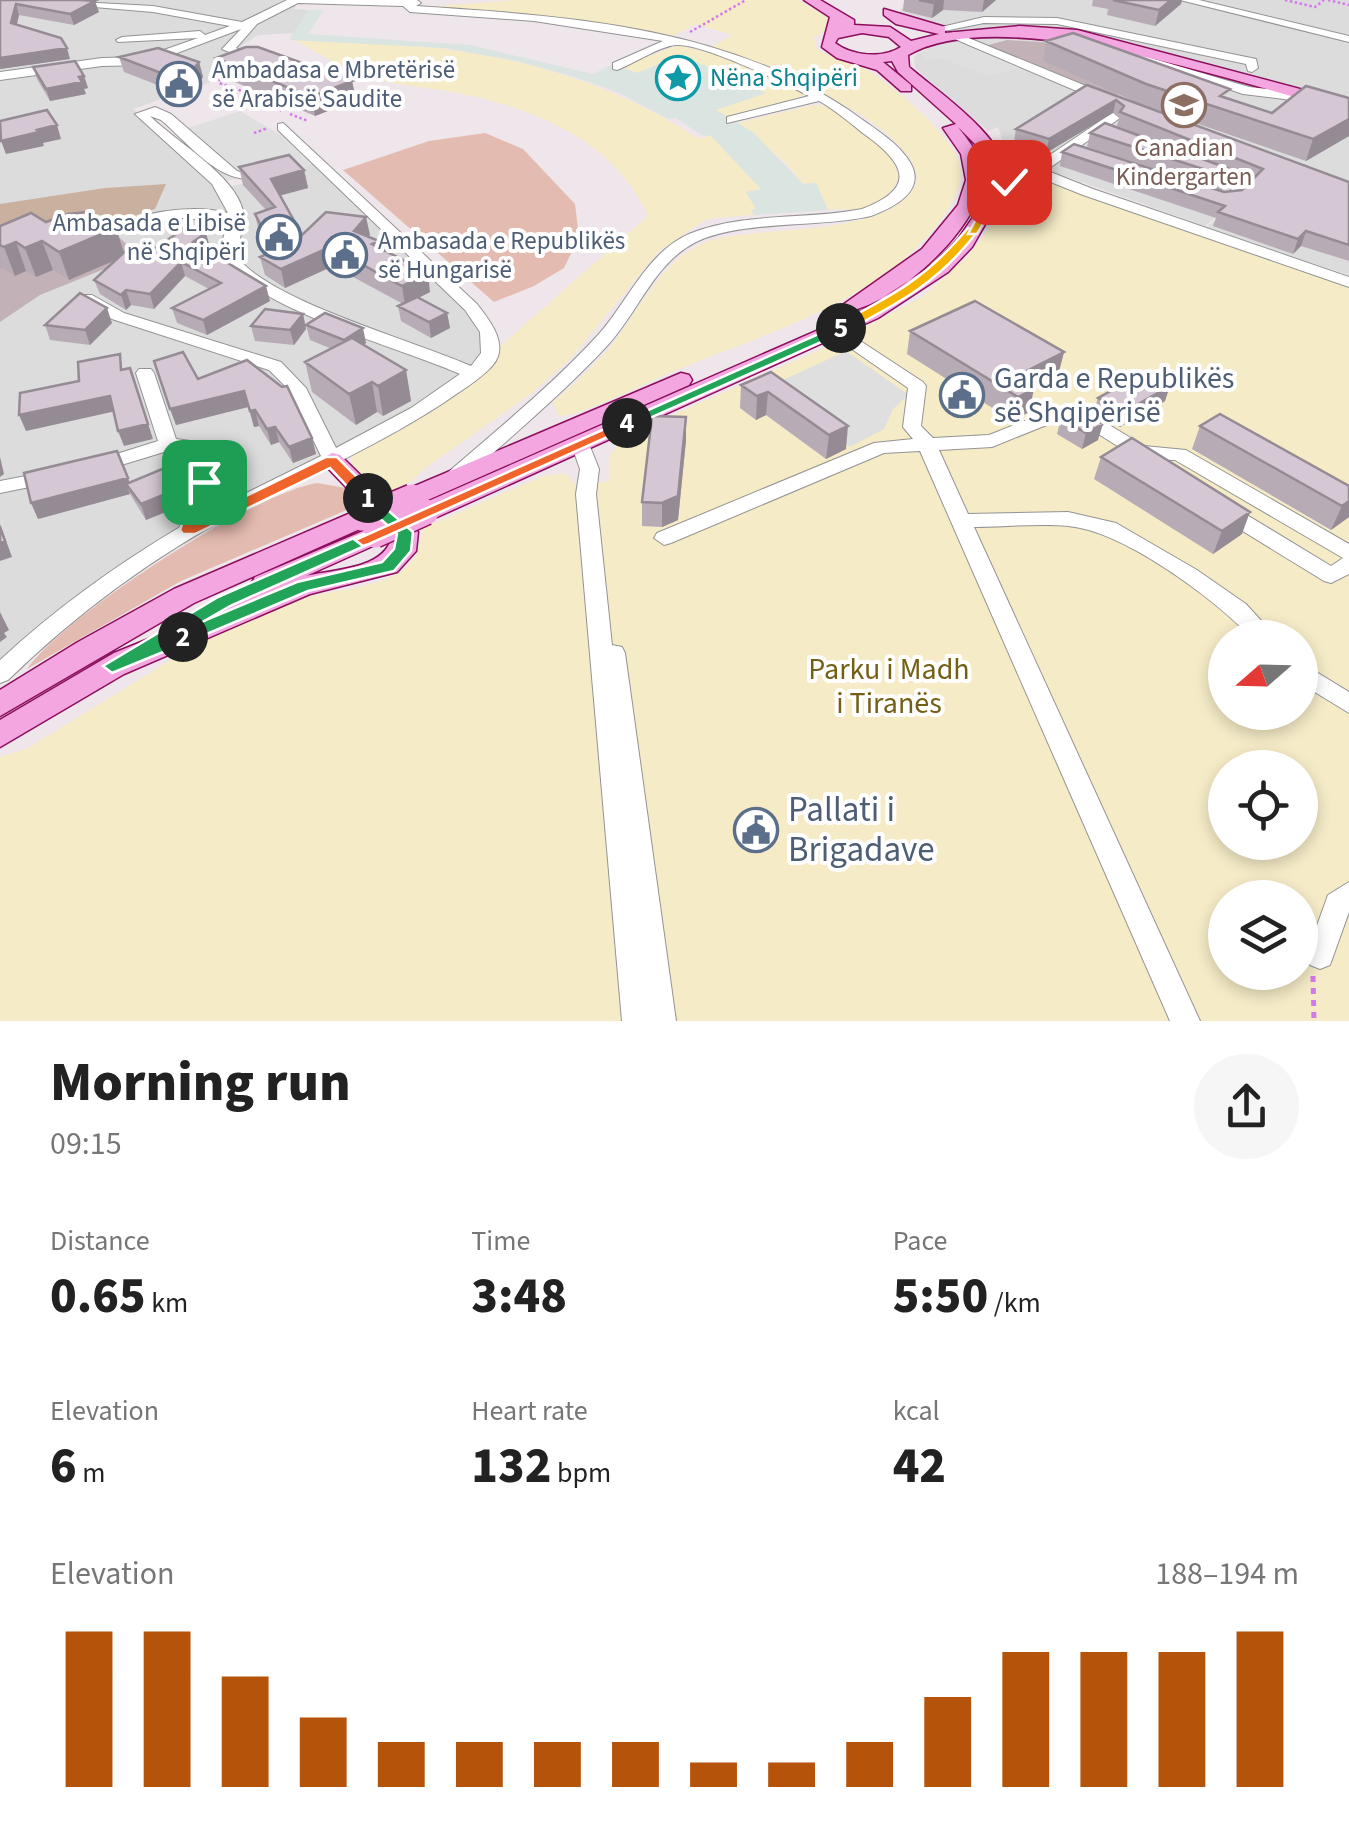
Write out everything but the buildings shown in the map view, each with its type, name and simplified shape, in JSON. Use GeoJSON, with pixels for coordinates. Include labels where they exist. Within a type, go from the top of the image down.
{"type":"FeatureCollection","features":[{"type":"Feature","properties":{"kind":"main road"},"geometry":{"type":"LineString","coordinates":[[811,0],[860,29]]}},
{"type":"Feature","properties":{"kind":"main road"},"geometry":{"type":"LineString","coordinates":[[835,13],[858,14],[889,7]]}},
{"type":"Feature","properties":{"kind":"main road"},"geometry":{"type":"LineString","coordinates":[[860,29],[889,7]]}},
{"type":"Feature","properties":{"kind":"main road"},"geometry":{"type":"LineString","coordinates":[[0,705],[88,649],[184,596],[580,444],[894,302],[941,268],[965,242],[997,191],[999,174],[994,154],[975,132],[903,69],[899,61],[904,40],[890,33],[886,23],[889,7]]}},
{"type":"Feature","properties":{"kind":"main road"},"geometry":{"type":"LineString","coordinates":[[889,7],[902,21],[947,33]]}},
{"type":"Feature","properties":{"kind":"main road"},"geometry":{"type":"LineString","coordinates":[[419,504],[452,479],[855,304],[909,270],[945,236],[976,190],[973,156],[955,132],[887,71],[830,48],[827,41],[832,35],[835,13]]}},
{"type":"Feature","properties":{"kind":"main road"},"geometry":{"type":"LineString","coordinates":[[860,58],[904,50],[947,33],[1008,24],[1086,29],[1349,107]]}},
{"type":"Feature","properties":{"kind":"main road"},"geometry":{"type":"LineString","coordinates":[[832,35],[860,29],[890,33],[1006,30],[1093,36],[1349,107]]}},
{"type":"Feature","properties":{"kind":"main road"},"geometry":{"type":"LineString","coordinates":[[1006,30],[1107,46]]}},
{"type":"Feature","properties":{"kind":"main road"},"geometry":{"type":"LineString","coordinates":[[997,191],[1040,168]]}},
{"type":"Feature","properties":{"kind":"main road"},"geometry":{"type":"LineString","coordinates":[[112,666],[294,590],[373,572],[397,560],[406,541],[405,532],[332,460]]}},
{"type":"Feature","properties":{"kind":"main road"},"geometry":{"type":"LineString","coordinates":[[0,736],[224,602],[368,526]]}},
{"type":"Feature","properties":{"kind":"street"},"geometry":{"type":"LineString","coordinates":[[46,0],[153,9],[240,24]]}},
{"type":"Feature","properties":{"kind":"street"},"geometry":{"type":"LineString","coordinates":[[0,76],[102,62],[146,62],[299,1],[468,0]]}},
{"type":"Feature","properties":{"kind":"street"},"geometry":{"type":"LineString","coordinates":[[1186,0],[1349,39]]}},
{"type":"Feature","properties":{"kind":"street"},"geometry":{"type":"LineString","coordinates":[[406,3],[410,9],[532,16],[674,40],[763,69],[821,97],[902,157],[908,174],[905,189],[898,197],[858,215],[736,225],[711,231],[677,247],[651,272],[607,336],[452,479]]}},
{"type":"Feature","properties":{"kind":"street"},"geometry":{"type":"LineString","coordinates":[[258,60],[228,46],[262,18]]}},
{"type":"Feature","properties":{"kind":"street"},"geometry":{"type":"LineString","coordinates":[[1148,116],[947,33],[941,26],[984,20],[1069,22],[1205,55],[1243,59],[1252,62],[1252,68]]}},
{"type":"Feature","properties":{"kind":"street"},"geometry":{"type":"LineString","coordinates":[[122,40],[212,34]]}},
{"type":"Feature","properties":{"kind":"street"},"geometry":{"type":"LineString","coordinates":[[976,44],[984,38],[1012,36],[1107,46],[1232,84],[1349,107]]}},
{"type":"Feature","properties":{"kind":"street"},"geometry":{"type":"LineString","coordinates":[[617,66],[674,40]]}},
{"type":"Feature","properties":{"kind":"street"},"geometry":{"type":"LineString","coordinates":[[732,120],[821,97]]}},
{"type":"Feature","properties":{"kind":"street"},"geometry":{"type":"LineString","coordinates":[[1040,168],[1128,108]]}},
{"type":"Feature","properties":{"kind":"street"},"geometry":{"type":"LineString","coordinates":[[314,158],[243,177],[232,174],[166,116],[144,112],[144,118],[222,189],[234,206],[236,219],[228,249],[234,264],[244,272],[291,300],[473,372]]}},
{"type":"Feature","properties":{"kind":"street"},"geometry":{"type":"LineString","coordinates":[[0,674],[68,614],[189,530],[332,460],[487,361],[492,349],[490,337],[471,307],[314,158],[286,123]]}},
{"type":"Feature","properties":{"kind":"street"},"geometry":{"type":"LineString","coordinates":[[1100,127],[1116,132]]}},
{"type":"Feature","properties":{"kind":"street"},"geometry":{"type":"LineString","coordinates":[[1068,149],[1087,155]]}},
{"type":"Feature","properties":{"kind":"street"},"geometry":{"type":"LineString","coordinates":[[994,154],[1349,282]]}},
{"type":"Feature","properties":{"kind":"street"},"geometry":{"type":"LineString","coordinates":[[1197,160],[1248,182],[1230,198],[1200,192]]}},
{"type":"Feature","properties":{"kind":"street"},"geometry":{"type":"LineString","coordinates":[[85,236],[178,214],[219,214],[236,219]]}},
{"type":"Feature","properties":{"kind":"street"},"geometry":{"type":"LineString","coordinates":[[84,296],[118,316],[275,366],[297,388],[332,460]]}},
{"type":"Feature","properties":{"kind":"street"},"geometry":{"type":"LineString","coordinates":[[836,330],[913,381],[918,392],[911,415],[912,427],[926,442],[1185,1021]]}},
{"type":"Feature","properties":{"kind":"street"},"geometry":{"type":"LineString","coordinates":[[144,373],[169,446]]}},
{"type":"Feature","properties":{"kind":"street"},"geometry":{"type":"LineString","coordinates":[[664,538],[881,447],[992,441],[1069,412],[1143,452],[1178,454],[1349,553]]}},
{"type":"Feature","properties":{"kind":"street"},"geometry":{"type":"LineString","coordinates":[[524,416],[538,442]]}},
{"type":"Feature","properties":{"kind":"street"},"geometry":{"type":"LineString","coordinates":[[0,487],[169,446],[192,444],[202,451],[205,462],[201,502],[189,530]]}},
{"type":"Feature","properties":{"kind":"street"},"geometry":{"type":"LineString","coordinates":[[580,444],[590,461],[586,494],[637,1021]]}},
{"type":"Feature","properties":{"kind":"street"},"geometry":{"type":"LineString","coordinates":[[1143,452],[1150,465],[1167,475]]}},
{"type":"Feature","properties":{"kind":"street"},"geometry":{"type":"LineString","coordinates":[[589,490],[594,493],[661,1021]]}},
{"type":"Feature","properties":{"kind":"street"},"geometry":{"type":"LineString","coordinates":[[1200,495],[1331,576],[1349,564]]}},
{"type":"Feature","properties":{"kind":"street"},"geometry":{"type":"LineString","coordinates":[[962,521],[1068,520],[1108,528],[1190,574],[1245,620]]}},
{"type":"Feature","properties":{"kind":"street"},"geometry":{"type":"LineString","coordinates":[[1318,683],[1349,704]]}},
{"type":"Feature","properties":{"kind":"street"},"geometry":{"type":"LineString","coordinates":[[1320,956],[1338,904],[1349,894]]}},
{"type":"Feature","properties":{"kind":"path"},"geometry":{"type":"LineString","coordinates":[[701,26],[746,0]]}},
{"type":"Feature","properties":{"kind":"path"},"geometry":{"type":"LineString","coordinates":[[1285,0],[1315,7],[1326,0],[1349,5]]}},
{"type":"Feature","properties":{"kind":"path"},"geometry":{"type":"LineString","coordinates":[[225,73],[219,75],[219,84],[262,98],[232,102]]}},
{"type":"Feature","properties":{"kind":"path"},"geometry":{"type":"LineString","coordinates":[[254,101],[286,123],[308,122]]}},
{"type":"Feature","properties":{"kind":"path"},"geometry":{"type":"LineString","coordinates":[[254,133],[308,114]]}},
{"type":"Feature","properties":{"kind":"shaded area"},"geometry":{"type":"Polygon","coordinates":[[[0,0],[299,0],[294,9],[308,10],[294,33],[258,35],[241,46],[259,52],[211,72],[211,82],[133,109],[222,189],[319,162],[461,296],[491,337],[473,373],[191,534],[0,667],[0,0]]]}},
{"type":"Feature","properties":{"kind":"shaded area"},"geometry":{"type":"Polygon","coordinates":[[[905,0],[1349,0],[1349,275],[1206,228],[1228,207],[1205,226],[1039,167],[1002,139],[998,127],[988,131],[915,68],[914,57],[918,53],[953,39],[935,23],[899,14],[905,0]]]}},
{"type":"Feature","properties":{"kind":"shaded area"},"geometry":{"type":"Polygon","coordinates":[[[308,10],[324,10],[308,34],[470,45],[593,74],[613,64],[637,73],[681,55],[766,93],[716,110],[754,133],[803,184],[816,183],[828,210],[754,215],[751,210],[756,209],[746,192],[761,189],[711,136],[701,135],[676,118],[668,119],[619,93],[578,78],[517,61],[444,48],[289,40],[308,10]]]}},
{"type":"Feature","properties":{"kind":"shaded area"},"geometry":{"type":"Polygon","coordinates":[[[954,39],[1021,67],[989,76],[939,58],[927,61],[918,53],[954,39]]]}},
{"type":"Feature","properties":{"kind":"shaded area"},"geometry":{"type":"Polygon","coordinates":[[[1007,40],[1056,43],[1133,87],[1110,98],[985,46],[1007,40]]]}},
{"type":"Feature","properties":{"kind":"shaded area"},"geometry":{"type":"Polygon","coordinates":[[[240,111],[282,136],[311,164],[245,183],[238,178],[225,181],[173,133],[240,111]]]}},
{"type":"Feature","properties":{"kind":"shaded area"},"geometry":{"type":"Polygon","coordinates":[[[485,133],[523,149],[575,204],[579,237],[564,268],[534,286],[494,302],[343,170],[429,141],[485,133]]]}},
{"type":"Feature","properties":{"kind":"shaded area"},"geometry":{"type":"Polygon","coordinates":[[[166,184],[155,209],[123,220],[0,238],[0,204],[105,188],[166,184]]]}},
{"type":"Feature","properties":{"kind":"shaded area"},"geometry":{"type":"Polygon","coordinates":[[[104,224],[139,255],[40,295],[0,322],[0,238],[104,224]]]}},
{"type":"Feature","properties":{"kind":"shaded area"},"geometry":{"type":"Polygon","coordinates":[[[846,351],[909,395],[893,409],[884,429],[850,447],[768,387],[846,351]]]}},
{"type":"Feature","properties":{"kind":"shaded area"},"geometry":{"type":"Polygon","coordinates":[[[317,483],[346,488],[363,503],[181,581],[27,669],[80,618],[162,560],[249,509],[317,483]]]}},
{"type":"Feature","properties":{"kind":"green space"},"geometry":{"type":"Polygon","coordinates":[[[518,0],[799,0],[830,19],[828,28],[814,38],[816,48],[858,65],[885,82],[945,139],[960,165],[955,198],[924,240],[895,267],[861,290],[786,327],[599,405],[559,416],[553,402],[604,354],[661,276],[689,251],[730,236],[857,221],[884,212],[906,198],[918,178],[907,155],[860,114],[796,81],[709,48],[733,35],[696,24],[670,37],[583,20],[424,7],[518,0]]]}},
{"type":"Feature","properties":{"kind":"green space"},"geometry":{"type":"Polygon","coordinates":[[[294,40],[452,50],[554,72],[603,89],[697,138],[711,136],[762,190],[757,209],[752,210],[754,215],[707,219],[659,251],[570,359],[532,393],[412,481],[376,498],[349,467],[354,452],[498,348],[648,216],[616,168],[595,149],[545,120],[490,101],[370,77],[294,40]]]}},
{"type":"Feature","properties":{"kind":"green space"},"geometry":{"type":"Polygon","coordinates":[[[678,45],[762,71],[804,96],[727,118],[715,109],[724,106],[652,68],[637,73],[622,67],[678,45]]]}},
{"type":"Feature","properties":{"kind":"green space"},"geometry":{"type":"Polygon","coordinates":[[[824,105],[834,111],[887,153],[898,177],[893,189],[882,199],[864,208],[828,210],[816,183],[803,184],[787,164],[737,123],[824,105]]]}},
{"type":"Feature","properties":{"kind":"green space","name":"Parku i Madh i Tiranës"},"geometry":{"type":"Polygon","coordinates":[[[1041,179],[1349,288],[1349,1021],[0,1021],[0,757],[28,748],[200,642],[292,601],[393,576],[408,565],[418,550],[421,529],[543,476],[565,473],[576,485],[610,481],[610,455],[623,437],[835,343],[922,297],[969,255],[1022,184],[1041,179]]]}},
{"type":"Feature","properties":{"kind":"place","name":"Nëna Shqipëri"},"geometry":{"type":"Point","coordinates":[678,78]}},
{"type":"Feature","properties":{"kind":"place","name":"Ambadasa e Mbretërisë së Arabisë Saudite"},"geometry":{"type":"Point","coordinates":[179,84]}},
{"type":"Feature","properties":{"kind":"place","name":"Canadian Kindergarten"},"geometry":{"type":"Point","coordinates":[1184,105]}},
{"type":"Feature","properties":{"kind":"place","name":"Ambasada e Libisë në Shqipëri"},"geometry":{"type":"Point","coordinates":[279,237]}},
{"type":"Feature","properties":{"kind":"place","name":"Ambasada e Republikës së Hungarisë"},"geometry":{"type":"Point","coordinates":[345,255]}},
{"type":"Feature","properties":{"kind":"place","name":"Garda e Republikës së Shqipërisë"},"geometry":{"type":"Point","coordinates":[962,395]}},
{"type":"Feature","properties":{"kind":"place","name":"Pallati i Brigadave"},"geometry":{"type":"Point","coordinates":[756,830]}},
{"type":"Feature","properties":{"kind":"route"},"geometry":{"type":"LineString","coordinates":[[204,482],[201,502],[189,530],[332,460],[340,473],[368,498],[405,532],[406,541],[397,560],[388,566],[303,586],[112,666],[224,602],[375,535],[426,512],[580,444],[871,314],[910,292],[941,268],[965,242],[997,191],[1009,182]]}}]}
